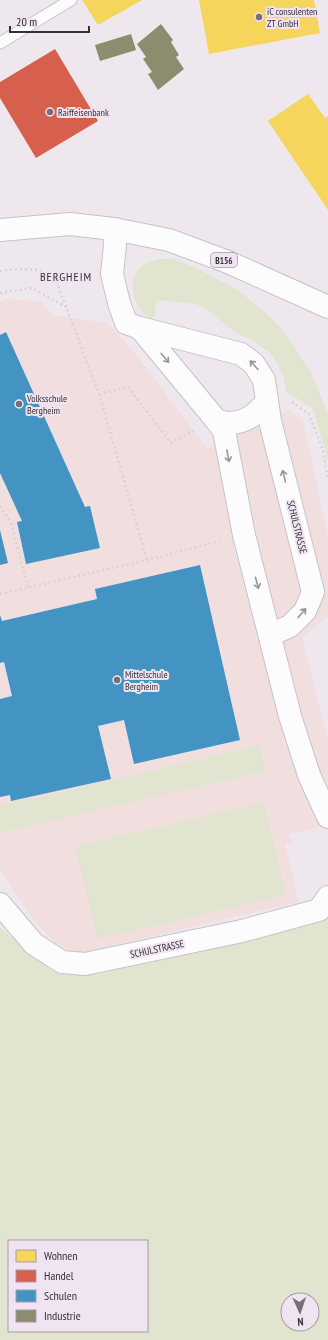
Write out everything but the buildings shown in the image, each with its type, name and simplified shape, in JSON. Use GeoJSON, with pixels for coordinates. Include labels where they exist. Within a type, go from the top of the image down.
{"type":"FeatureCollection","features":[{"type":"Feature","properties":{"kind":"street","name":"B156"},"geometry":{"type":"LineString","coordinates":[[0,230],[70,224],[114,229],[169,240],[228,262],[328,307]]}},
{"type":"Feature","properties":{"kind":"street","name":"SCHULSTRASSE"},"geometry":{"type":"LineString","coordinates":[[114,229],[115,245],[112,274],[119,303],[126,323],[241,354],[254,364],[264,380],[270,421],[312,592],[306,610],[290,626],[270,635]]}},
{"type":"Feature","properties":{"kind":"street","name":"SCHULSTRASSE"},"geometry":{"type":"LineString","coordinates":[[140,328],[224,431],[244,535],[292,723],[309,775],[328,817]]}},
{"type":"Feature","properties":{"kind":"street"},"geometry":{"type":"LineString","coordinates":[[216,420],[229,423],[246,420],[257,413],[267,401]]}},
{"type":"Feature","properties":{"kind":"street","name":"SCHULSTRASSE"},"geometry":{"type":"LineString","coordinates":[[0,904],[34,944],[62,962],[85,964],[242,931],[312,912],[319,910],[328,897]]}},
{"type":"Feature","properties":{"kind":"lane"},"geometry":{"type":"LineString","coordinates":[[0,43],[71,0]]}},
{"type":"Feature","properties":{"kind":"path"},"geometry":{"type":"LineString","coordinates":[[0,271],[34,270],[47,273],[57,283],[99,394],[146,560]]}},
{"type":"Feature","properties":{"kind":"path"},"geometry":{"type":"LineString","coordinates":[[0,293],[32,288],[67,307]]}},
{"type":"Feature","properties":{"kind":"path"},"geometry":{"type":"LineString","coordinates":[[99,394],[128,387],[171,443],[216,420]]}},
{"type":"Feature","properties":{"kind":"path"},"geometry":{"type":"LineString","coordinates":[[267,401],[287,398],[309,414],[323,450],[328,479]]}},
{"type":"Feature","properties":{"kind":"path"},"geometry":{"type":"LineString","coordinates":[[0,506],[11,523],[28,588]]}},
{"type":"Feature","properties":{"kind":"path"},"geometry":{"type":"LineString","coordinates":[[0,594],[146,560],[244,535]]}},
{"type":"Feature","properties":{"kind":"shaded area"},"geometry":{"type":"Polygon","coordinates":[[[6,299],[40,301],[53,315],[108,323],[138,357],[207,449],[288,410],[303,420],[328,537],[328,617],[302,638],[328,739],[328,782],[325,783],[328,790],[328,825],[289,834],[291,843],[285,844],[299,902],[77,954],[55,943],[34,920],[12,889],[0,868],[0,302],[6,299]]]}},
{"type":"Feature","properties":{"kind":"green space"},"geometry":{"type":"Polygon","coordinates":[[[159,259],[174,259],[200,270],[236,289],[263,310],[283,330],[312,374],[326,410],[328,417],[328,460],[313,409],[286,393],[284,377],[270,353],[252,340],[236,333],[208,310],[196,304],[159,300],[155,304],[156,317],[151,319],[140,309],[133,295],[133,280],[137,271],[142,266],[159,259]]]}},
{"type":"Feature","properties":{"kind":"green space"},"geometry":{"type":"Polygon","coordinates":[[[260,746],[265,771],[0,833],[0,806],[260,746]]]}},
{"type":"Feature","properties":{"kind":"green space"},"geometry":{"type":"Polygon","coordinates":[[[264,802],[286,895],[98,939],[75,847],[264,802]]]}},
{"type":"Feature","properties":{"kind":"green space"},"geometry":{"type":"Polygon","coordinates":[[[328,915],[328,1340],[0,1340],[0,928],[51,967],[95,975],[310,925],[328,915]]]}},
{"type":"Feature","properties":{"kind":"place","name":"iC consulenten ZT GmbH"},"geometry":{"type":"Point","coordinates":[259,17]}},
{"type":"Feature","properties":{"kind":"place","name":"Raiffeisenbank"},"geometry":{"type":"Point","coordinates":[50,112]}},
{"type":"Feature","properties":{"kind":"place","name":"Volksschule Bergheim"},"geometry":{"type":"Point","coordinates":[19,404]}},
{"type":"Feature","properties":{"kind":"place","name":"Mittelschule Bergheim"},"geometry":{"type":"Point","coordinates":[117,680]}},
{"type":"Feature","properties":{"kind":"district","name":"BERGHEIM"},"geometry":{"type":"Point","coordinates":[66,276]}}]}
